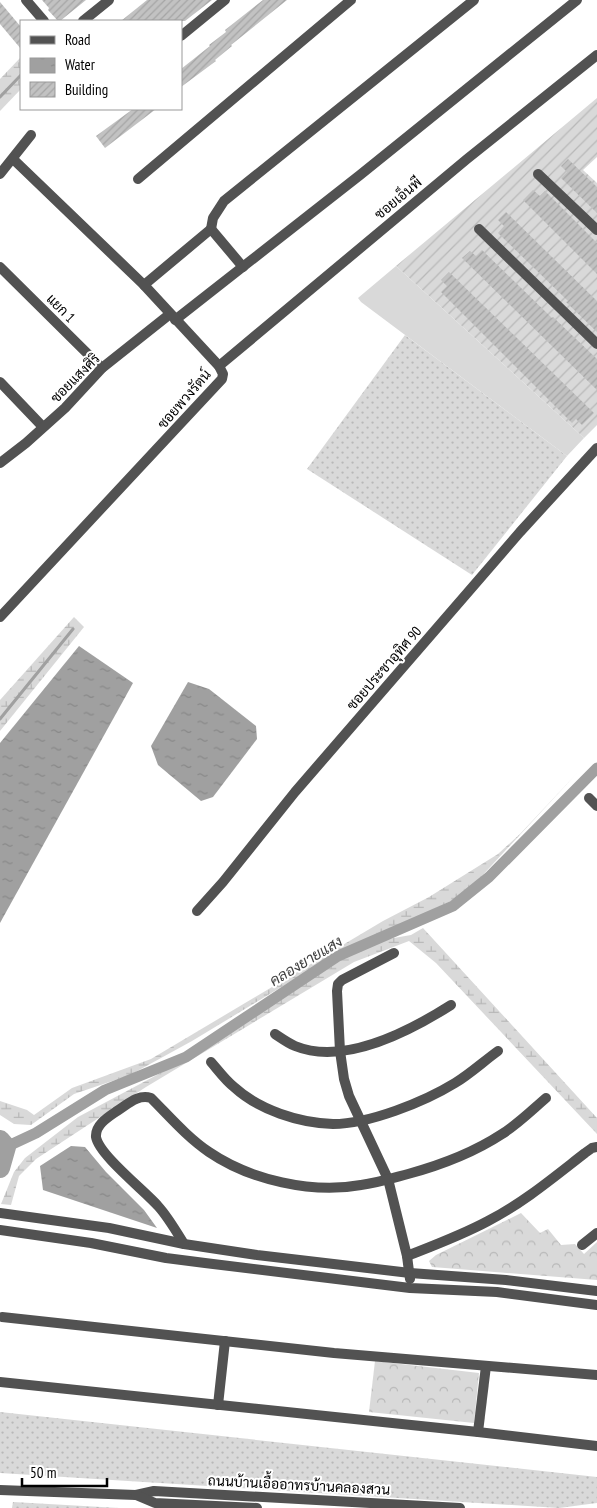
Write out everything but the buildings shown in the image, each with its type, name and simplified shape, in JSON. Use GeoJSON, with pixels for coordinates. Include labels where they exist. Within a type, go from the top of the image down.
{"type":"FeatureCollection","features":[{"type":"Feature","properties":{"kind":"street"},"geometry":{"type":"LineString","coordinates":[[26,0],[43,20]]}},
{"type":"Feature","properties":{"kind":"street"},"geometry":{"type":"LineString","coordinates":[[84,20],[108,0]]}},
{"type":"Feature","properties":{"kind":"street"},"geometry":{"type":"LineString","coordinates":[[182,35],[225,0]]}},
{"type":"Feature","properties":{"kind":"street"},"geometry":{"type":"LineString","coordinates":[[138,179],[351,0]]}},
{"type":"Feature","properties":{"kind":"street"},"geometry":{"type":"LineString","coordinates":[[144,285],[210,229],[212,218],[224,201],[474,0]]}},
{"type":"Feature","properties":{"kind":"street","name":"ซอยแสงศิริ"},"geometry":{"type":"LineString","coordinates":[[0,463],[26,443],[65,408],[102,368],[243,267],[577,0]]}},
{"type":"Feature","properties":{"kind":"street","name":"ซอยเอ็นพี"},"geometry":{"type":"LineString","coordinates":[[219,366],[467,159],[597,55]]}},
{"type":"Feature","properties":{"kind":"street"},"geometry":{"type":"LineString","coordinates":[[0,174],[31,135]]}},
{"type":"Feature","properties":{"kind":"street","name":"ซอยพวงรัตน์"},"geometry":{"type":"LineString","coordinates":[[0,617],[222,379],[219,366],[144,285],[13,159]]}},
{"type":"Feature","properties":{"kind":"street"},"geometry":{"type":"LineString","coordinates":[[538,174],[597,230]]}},
{"type":"Feature","properties":{"kind":"street"},"geometry":{"type":"LineString","coordinates":[[210,229],[243,267]]}},
{"type":"Feature","properties":{"kind":"street"},"geometry":{"type":"LineString","coordinates":[[479,229],[597,344]]}},
{"type":"Feature","properties":{"kind":"street","name":"แยก 1"},"geometry":{"type":"LineString","coordinates":[[0,267],[102,368]]}},
{"type":"Feature","properties":{"kind":"street"},"geometry":{"type":"LineString","coordinates":[[0,382],[43,426]]}},
{"type":"Feature","properties":{"kind":"street","name":"ซอยประชาอุทิศ 90"},"geometry":{"type":"LineString","coordinates":[[197,911],[223,882],[295,792],[520,532],[597,448]]}},
{"type":"Feature","properties":{"kind":"street"},"geometry":{"type":"LineString","coordinates":[[589,798],[597,806]]}},
{"type":"Feature","properties":{"kind":"street"},"geometry":{"type":"LineString","coordinates":[[394,953],[342,980],[338,984],[337,991],[340,1051],[344,1079],[360,1120],[388,1179],[407,1256],[410,1288]]}},
{"type":"Feature","properties":{"kind":"street"},"geometry":{"type":"LineString","coordinates":[[275,1034],[294,1046],[317,1051],[340,1051],[360,1047],[393,1036],[418,1025],[451,1005]]}},
{"type":"Feature","properties":{"kind":"street"},"geometry":{"type":"LineString","coordinates":[[211,1062],[234,1087],[261,1106],[298,1119],[334,1124],[360,1120],[406,1108],[455,1083],[498,1051]]}},
{"type":"Feature","properties":{"kind":"street"},"geometry":{"type":"LineString","coordinates":[[184,1244],[156,1204],[116,1166],[98,1143],[96,1137],[97,1128],[106,1119],[134,1100],[144,1096],[151,1098],[186,1134],[210,1153],[250,1174],[289,1185],[324,1188],[359,1186],[430,1168],[466,1154],[503,1134],[546,1098]]}},
{"type":"Feature","properties":{"kind":"street"},"geometry":{"type":"LineString","coordinates":[[407,1256],[450,1240],[488,1221],[535,1192],[585,1153],[597,1147]]}},
{"type":"Feature","properties":{"kind":"street"},"geometry":{"type":"LineString","coordinates":[[0,1212],[109,1228],[184,1244],[257,1255],[410,1273],[506,1280],[597,1291]]}},
{"type":"Feature","properties":{"kind":"street"},"geometry":{"type":"LineString","coordinates":[[0,1230],[91,1242],[166,1258],[205,1263],[410,1288],[497,1292],[597,1305]]}},
{"type":"Feature","properties":{"kind":"street"},"geometry":{"type":"LineString","coordinates":[[582,1246],[597,1233]]}},
{"type":"Feature","properties":{"kind":"street"},"geometry":{"type":"LineString","coordinates":[[2,1317],[225,1341],[597,1375]]}},
{"type":"Feature","properties":{"kind":"street"},"geometry":{"type":"LineString","coordinates":[[218,1405],[225,1341]]}},
{"type":"Feature","properties":{"kind":"street"},"geometry":{"type":"LineString","coordinates":[[478,1432],[486,1366]]}},
{"type":"Feature","properties":{"kind":"street"},"geometry":{"type":"LineString","coordinates":[[0,1382],[597,1446]]}},
{"type":"Feature","properties":{"kind":"street","name":"ถนนบ้านเอื้ออาทรบ้านคลองสวน"},"geometry":{"type":"LineString","coordinates":[[0,1490],[136,1495],[154,1491],[341,1505],[460,1508]]}},
{"type":"Feature","properties":{"kind":"street","name":"ถนนบ้านเอื้ออาทรบ้านคลองสวน"},"geometry":{"type":"LineString","coordinates":[[136,1495],[155,1503],[257,1508]]}},
{"type":"Feature","properties":{"kind":"green space"},"geometry":{"type":"Polygon","coordinates":[[[20,58],[20,90],[0,111],[0,79],[20,58]]]}},
{"type":"Feature","properties":{"kind":"green space"},"geometry":{"type":"Polygon","coordinates":[[[597,98],[597,157],[583,170],[597,183],[597,425],[584,438],[396,266],[597,98]]]}},
{"type":"Feature","properties":{"kind":"green space"},"geometry":{"type":"Polygon","coordinates":[[[396,266],[584,438],[567,456],[361,302],[358,298],[396,266]]]}},
{"type":"Feature","properties":{"kind":"green space"},"geometry":{"type":"Polygon","coordinates":[[[405,335],[567,456],[472,575],[307,469],[405,335]]]}},
{"type":"Feature","properties":{"kind":"green space"},"geometry":{"type":"Polygon","coordinates":[[[74,617],[84,627],[0,731],[0,700],[74,617]]]}},
{"type":"Feature","properties":{"kind":"green space"},"geometry":{"type":"Polygon","coordinates":[[[579,771],[468,891],[449,902],[331,957],[192,1041],[130,1075],[74,1094],[31,1125],[14,1124],[0,1115],[0,1101],[27,1110],[34,1115],[72,1088],[151,1059],[383,921],[429,897],[498,854],[520,834],[579,771]]]}},
{"type":"Feature","properties":{"kind":"green space"},"geometry":{"type":"Polygon","coordinates":[[[423,928],[597,1118],[597,1134],[436,963],[409,941],[354,962],[146,1087],[36,1159],[19,1176],[11,1205],[1,1204],[14,1172],[25,1158],[78,1117],[170,1068],[348,954],[388,939],[411,935],[423,928]]]}},
{"type":"Feature","properties":{"kind":"green space"},"geometry":{"type":"Polygon","coordinates":[[[521,1213],[540,1233],[548,1229],[561,1245],[575,1244],[584,1254],[597,1242],[597,1280],[432,1267],[429,1261],[436,1255],[521,1213]]]}},
{"type":"Feature","properties":{"kind":"green space"},"geometry":{"type":"Polygon","coordinates":[[[375,1361],[479,1373],[474,1423],[369,1412],[375,1361]]]}},
{"type":"Feature","properties":{"kind":"green space"},"geometry":{"type":"Polygon","coordinates":[[[0,1412],[597,1477],[597,1503],[559,1508],[0,1473],[0,1412]]]}},
{"type":"Feature","properties":{"kind":"green space"},"geometry":{"type":"Polygon","coordinates":[[[13,1502],[119,1508],[12,1508],[13,1502]]]}},
{"type":"Feature","properties":{"kind":"water"},"geometry":{"type":"Polygon","coordinates":[[[79,646],[133,683],[0,923],[0,743],[79,646]]]}},
{"type":"Feature","properties":{"kind":"water"},"geometry":{"type":"Polygon","coordinates":[[[188,682],[209,689],[256,726],[257,739],[213,797],[201,801],[158,765],[151,746],[188,682]]]}},
{"type":"Feature","properties":{"kind":"water"},"geometry":{"type":"Polygon","coordinates":[[[71,1146],[85,1147],[106,1172],[144,1210],[157,1228],[43,1190],[40,1166],[71,1146]]]}},
{"type":"Feature","properties":{"kind":"waterway"},"geometry":{"type":"LineString","coordinates":[[0,97],[20,76]]}},
{"type":"Feature","properties":{"kind":"waterway"},"geometry":{"type":"LineString","coordinates":[[0,719],[73,629]]}},
{"type":"Feature","properties":{"kind":"waterway","name":"คลองยายแสง"},"geometry":{"type":"LineString","coordinates":[[6,1147],[36,1133],[105,1090],[186,1057],[338,956],[453,906],[489,877],[597,768]]}},
{"type":"Feature","properties":{"kind":"waterway"},"geometry":{"type":"LineString","coordinates":[[0,1140],[6,1147],[0,1168]]}}]}
